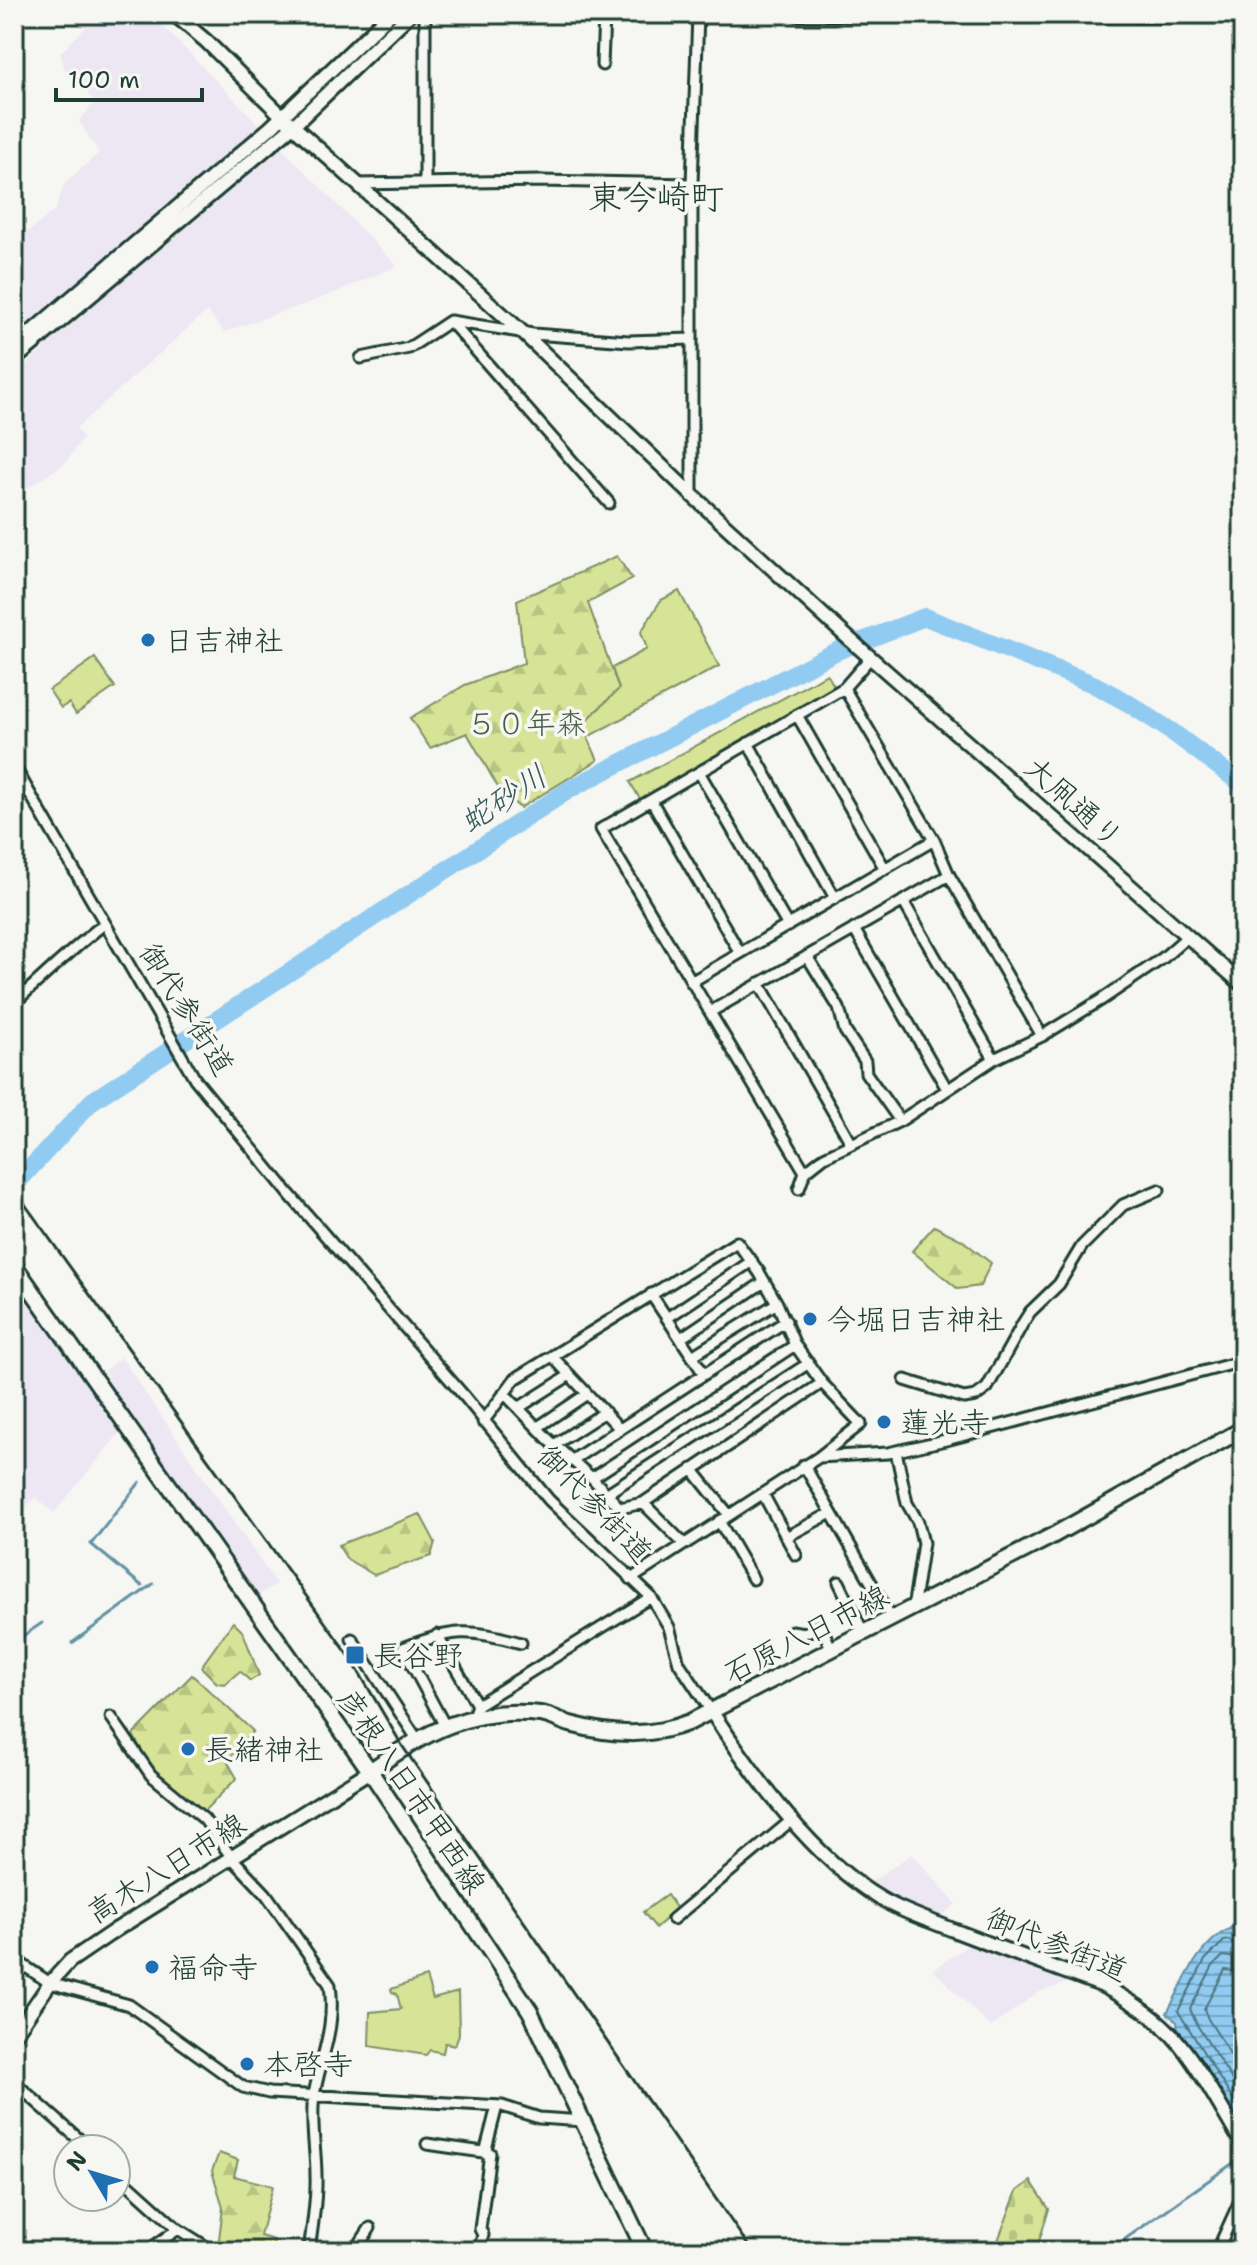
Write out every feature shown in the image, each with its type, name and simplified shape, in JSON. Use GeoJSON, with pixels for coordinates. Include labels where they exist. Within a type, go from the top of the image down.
{"type":"FeatureCollection","features":[{"type":"Feature","properties":{"kind":"main road","name":"彦根八日市甲西線"},"geometry":{"type":"LineString","coordinates":[[14,1265],[370,1771],[530,2011],[645,2251]]}},
{"type":"Feature","properties":{"kind":"main road","name":"石原八日市線"},"geometry":{"type":"LineString","coordinates":[[370,1771],[417,1739],[475,1711],[543,1714],[597,1730],[637,1735],[670,1730],[1052,1536],[1243,1429]]}},
{"type":"Feature","properties":{"kind":"street","name":"大凧通り"},"geometry":{"type":"LineString","coordinates":[[174,14],[282,116],[522,332],[692,495],[847,637],[1243,985]]}},
{"type":"Feature","properties":{"kind":"street"},"geometry":{"type":"LineString","coordinates":[[14,347],[282,116],[390,14]]}},
{"type":"Feature","properties":{"kind":"street"},"geometry":{"type":"LineString","coordinates":[[14,360],[293,126],[410,14]]}},
{"type":"Feature","properties":{"kind":"street"},"geometry":{"type":"LineString","coordinates":[[425,14],[425,181]]}},
{"type":"Feature","properties":{"kind":"street"},"geometry":{"type":"LineString","coordinates":[[588,14],[653,14]]}},
{"type":"Feature","properties":{"kind":"street"},"geometry":{"type":"LineString","coordinates":[[692,495],[692,184],[698,14]]}},
{"type":"Feature","properties":{"kind":"street"},"geometry":{"type":"LineString","coordinates":[[797,14],[886,14]]}},
{"type":"Feature","properties":{"kind":"street"},"geometry":{"type":"LineString","coordinates":[[997,14],[1243,16]]}},
{"type":"Feature","properties":{"kind":"street"},"geometry":{"type":"LineString","coordinates":[[602,65],[604,15]]}},
{"type":"Feature","properties":{"kind":"street"},"geometry":{"type":"LineString","coordinates":[[357,184],[425,181],[692,184]]}},
{"type":"Feature","properties":{"kind":"street"},"geometry":{"type":"LineString","coordinates":[[361,358],[409,348],[450,321],[522,332],[629,341],[692,339]]}},
{"type":"Feature","properties":{"kind":"street"},"geometry":{"type":"LineString","coordinates":[[450,321],[609,503]]}},
{"type":"Feature","properties":{"kind":"street"},"geometry":{"type":"LineString","coordinates":[[805,1172],[601,829],[844,688],[871,657]]}},
{"type":"Feature","properties":{"kind":"street"},"geometry":{"type":"LineString","coordinates":[[844,688],[934,840],[949,875],[1042,1036]]}},
{"type":"Feature","properties":{"kind":"street"},"geometry":{"type":"LineString","coordinates":[[797,715],[885,869]]}},
{"type":"Feature","properties":{"kind":"street"},"geometry":{"type":"LineString","coordinates":[[748,743],[835,898]]}},
{"type":"Feature","properties":{"kind":"street","name":"御代参街道"},"geometry":{"type":"LineString","coordinates":[[14,766],[195,1079],[549,1500],[651,1597],[669,1627],[679,1663],[746,1764],[832,1863],[880,1898],[1004,1950],[1101,1985],[1136,2006],[1168,2030],[1181,2046],[1243,2145]]}},
{"type":"Feature","properties":{"kind":"street"},"geometry":{"type":"LineString","coordinates":[[699,772],[788,926]]}},
{"type":"Feature","properties":{"kind":"street"},"geometry":{"type":"LineString","coordinates":[[651,800],[740,953]]}},
{"type":"Feature","properties":{"kind":"street"},"geometry":{"type":"LineString","coordinates":[[691,982],[934,840]]}},
{"type":"Feature","properties":{"kind":"street"},"geometry":{"type":"LineString","coordinates":[[710,1012],[949,875]]}},
{"type":"Feature","properties":{"kind":"street"},"geometry":{"type":"LineString","coordinates":[[903,901],[994,1059]]}},
{"type":"Feature","properties":{"kind":"street"},"geometry":{"type":"LineString","coordinates":[[14,1003],[53,970],[66,954],[104,924]]}},
{"type":"Feature","properties":{"kind":"street"},"geometry":{"type":"LineString","coordinates":[[854,929],[947,1089]]}},
{"type":"Feature","properties":{"kind":"street"},"geometry":{"type":"LineString","coordinates":[[799,1189],[805,1172],[824,1157],[900,1121],[994,1059],[1042,1036],[1150,966],[1187,937]]}},
{"type":"Feature","properties":{"kind":"street"},"geometry":{"type":"LineString","coordinates":[[807,956],[839,1008],[845,1031],[865,1061],[866,1073],[900,1121]]}},
{"type":"Feature","properties":{"kind":"street"},"geometry":{"type":"LineString","coordinates":[[759,983],[851,1143]]}},
{"type":"Feature","properties":{"kind":"street"},"geometry":{"type":"LineString","coordinates":[[905,1380],[964,1398],[976,1396],[987,1388],[1030,1312],[1059,1284],[1082,1246],[1123,1205],[1159,1190]]}},
{"type":"Feature","properties":{"kind":"street"},"geometry":{"type":"LineString","coordinates":[[483,1422],[515,1379],[737,1242],[777,1303],[795,1345],[822,1383],[861,1424],[819,1457],[631,1579]]}},
{"type":"Feature","properties":{"kind":"street"},"geometry":{"type":"LineString","coordinates":[[667,1318],[752,1261]]}},
{"type":"Feature","properties":{"kind":"street"},"geometry":{"type":"LineString","coordinates":[[681,1338],[764,1282]]}},
{"type":"Feature","properties":{"kind":"street"},"geometry":{"type":"LineString","coordinates":[[651,1294],[704,1374]]}},
{"type":"Feature","properties":{"kind":"street"},"geometry":{"type":"LineString","coordinates":[[692,1356],[777,1303]]}},
{"type":"Feature","properties":{"kind":"street"},"geometry":{"type":"LineString","coordinates":[[571,1461],[786,1321]]}},
{"type":"Feature","properties":{"kind":"street"},"geometry":{"type":"LineString","coordinates":[[592,1478],[795,1345]]}},
{"type":"Feature","properties":{"kind":"street"},"geometry":{"type":"LineString","coordinates":[[552,1356],[620,1429]]}},
{"type":"Feature","properties":{"kind":"street"},"geometry":{"type":"LineString","coordinates":[[819,1457],[896,1451],[1243,1361]]}},
{"type":"Feature","properties":{"kind":"street"},"geometry":{"type":"LineString","coordinates":[[606,1494],[809,1363]]}},
{"type":"Feature","properties":{"kind":"street"},"geometry":{"type":"LineString","coordinates":[[520,1407],[570,1375]]}},
{"type":"Feature","properties":{"kind":"street"},"geometry":{"type":"LineString","coordinates":[[504,1393],[620,1508],[643,1503],[822,1383]]}},
{"type":"Feature","properties":{"kind":"street"},"geometry":{"type":"LineString","coordinates":[[538,1427],[587,1394]]}},
{"type":"Feature","properties":{"kind":"street"},"geometry":{"type":"LineString","coordinates":[[554,1445],[605,1412]]}},
{"type":"Feature","properties":{"kind":"street"},"geometry":{"type":"LineString","coordinates":[[896,1451],[907,1503],[918,1522],[923,1543],[913,1609]]}},
{"type":"Feature","properties":{"kind":"street"},"geometry":{"type":"LineString","coordinates":[[804,1465],[892,1619]]}},
{"type":"Feature","properties":{"kind":"street"},"geometry":{"type":"LineString","coordinates":[[692,1469],[729,1515]]}},
{"type":"Feature","properties":{"kind":"street"},"geometry":{"type":"LineString","coordinates":[[763,1494],[796,1555]]}},
{"type":"Feature","properties":{"kind":"street"},"geometry":{"type":"LineString","coordinates":[[643,1503],[683,1543]]}},
{"type":"Feature","properties":{"kind":"street"},"geometry":{"type":"LineString","coordinates":[[786,1537],[831,1513]]}},
{"type":"Feature","properties":{"kind":"street"},"geometry":{"type":"LineString","coordinates":[[719,1521],[753,1579]]}},
{"type":"Feature","properties":{"kind":"street"},"geometry":{"type":"LineString","coordinates":[[839,1582],[864,1634]]}},
{"type":"Feature","properties":{"kind":"street"},"geometry":{"type":"LineString","coordinates":[[437,1635],[475,1711],[651,1597]]}},
{"type":"Feature","properties":{"kind":"street"},"geometry":{"type":"LineString","coordinates":[[792,1631],[804,1633],[821,1626],[832,1650]]}},
{"type":"Feature","properties":{"kind":"street"},"geometry":{"type":"LineString","coordinates":[[445,1726],[403,1648],[437,1635],[459,1631],[485,1633],[521,1643]]}},
{"type":"Feature","properties":{"kind":"street"},"geometry":{"type":"LineString","coordinates":[[352,1639],[417,1739]]}},
{"type":"Feature","properties":{"kind":"street"},"geometry":{"type":"LineString","coordinates":[[111,1717],[151,1775],[204,1819],[232,1858],[266,1894],[330,1985],[332,2001],[327,2050],[314,2095],[312,2124],[317,2178],[309,2251]]}},
{"type":"Feature","properties":{"kind":"street","name":"高木八日市線"},"geometry":{"type":"LineString","coordinates":[[14,2035],[50,1983],[70,1961],[370,1771]]}},
{"type":"Feature","properties":{"kind":"street"},"geometry":{"type":"LineString","coordinates":[[673,1919],[793,1819]]}},
{"type":"Feature","properties":{"kind":"street"},"geometry":{"type":"LineString","coordinates":[[14,1959],[50,1983],[129,2005],[243,2087],[269,2093],[497,2106],[539,2118],[583,2121]]}},
{"type":"Feature","properties":{"kind":"street"},"geometry":{"type":"LineString","coordinates":[[14,2082],[72,2133]]}},
{"type":"Feature","properties":{"kind":"street"},"geometry":{"type":"LineString","coordinates":[[485,2153],[497,2106]]}},
{"type":"Feature","properties":{"kind":"street"},"geometry":{"type":"LineString","coordinates":[[427,2144],[490,2153],[479,2251]]}},
{"type":"Feature","properties":{"kind":"street"},"geometry":{"type":"LineString","coordinates":[[132,2187],[178,2229],[213,2251]]}},
{"type":"Feature","properties":{"kind":"street"},"geometry":{"type":"LineString","coordinates":[[1217,2251],[1243,2194]]}},
{"type":"Feature","properties":{"kind":"street"},"geometry":{"type":"LineString","coordinates":[[355,2251],[370,2228]]}},
{"type":"Feature","properties":{"kind":"street"},"geometry":{"type":"LineString","coordinates":[[147,2251],[178,2229]]}},
{"type":"Feature","properties":{"kind":"shaded area"},"geometry":{"type":"Polygon","coordinates":[[[105,14],[151,14],[397,266],[322,298],[224,332],[207,311],[76,428],[83,438],[64,464],[17,495],[14,491],[14,375],[44,349],[14,322],[14,234],[30,231],[55,210],[64,184],[99,153],[79,121],[95,102],[65,69],[60,53],[90,23],[105,14]]]}},
{"type":"Feature","properties":{"kind":"shaded area"},"geometry":{"type":"Polygon","coordinates":[[[14,1281],[122,1430],[54,1513],[35,1497],[18,1516],[14,1511],[14,1281]]]}},
{"type":"Feature","properties":{"kind":"shaded area"},"geometry":{"type":"Polygon","coordinates":[[[121,1357],[276,1584],[252,1599],[103,1380],[108,1375],[103,1372],[121,1357]]]}},
{"type":"Feature","properties":{"kind":"shaded area"},"geometry":{"type":"Polygon","coordinates":[[[912,1854],[956,1904],[941,1916],[896,1899],[868,1884],[912,1854]]]}},
{"type":"Feature","properties":{"kind":"shaded area"},"geometry":{"type":"Polygon","coordinates":[[[968,1945],[1070,1982],[1039,1992],[991,2027],[933,1970],[968,1945]]]}},
{"type":"Feature","properties":{"kind":"green space","name":"５０年森"},"geometry":{"type":"Polygon","coordinates":[[[617,556],[632,579],[588,603],[619,689],[582,725],[598,760],[520,808],[499,789],[467,733],[430,748],[410,718],[465,685],[524,663],[517,600],[617,556]]]}},
{"type":"Feature","properties":{"kind":"green space"},"geometry":{"type":"Polygon","coordinates":[[[679,591],[719,666],[588,737],[582,725],[619,689],[612,668],[647,649],[641,632],[661,600],[679,591]]]}},
{"type":"Feature","properties":{"kind":"green space"},"geometry":{"type":"Polygon","coordinates":[[[95,658],[115,687],[76,714],[69,703],[61,708],[49,690],[95,658]]]}},
{"type":"Feature","properties":{"kind":"green space"},"geometry":{"type":"Polygon","coordinates":[[[827,674],[836,689],[641,801],[630,782],[827,674]]]}},
{"type":"Feature","properties":{"kind":"green space"},"geometry":{"type":"Polygon","coordinates":[[[934,1226],[962,1240],[991,1263],[980,1286],[958,1289],[912,1251],[934,1226]]]}},
{"type":"Feature","properties":{"kind":"green space"},"geometry":{"type":"Polygon","coordinates":[[[420,1514],[435,1542],[431,1556],[374,1575],[347,1559],[338,1545],[420,1514]]]}},
{"type":"Feature","properties":{"kind":"green space"},"geometry":{"type":"Polygon","coordinates":[[[233,1622],[243,1632],[259,1675],[250,1681],[240,1671],[225,1684],[217,1683],[201,1667],[233,1622]]]}},
{"type":"Feature","properties":{"kind":"green space","name":"長緒神社"},"geometry":{"type":"Polygon","coordinates":[[[192,1675],[253,1731],[227,1761],[237,1778],[203,1812],[155,1774],[133,1735],[192,1675]]]}},
{"type":"Feature","properties":{"kind":"green space"},"geometry":{"type":"Polygon","coordinates":[[[667,1895],[677,1909],[656,1928],[643,1912],[667,1895]]]}},
{"type":"Feature","properties":{"kind":"green space"},"geometry":{"type":"Polygon","coordinates":[[[426,1977],[433,1999],[458,1992],[459,2034],[455,2045],[445,2043],[443,2053],[430,2050],[426,2055],[369,2046],[370,2012],[401,2009],[397,1994],[391,1989],[426,1977]]]}},
{"type":"Feature","properties":{"kind":"green space"},"geometry":{"type":"Polygon","coordinates":[[[219,2153],[238,2160],[234,2176],[273,2186],[260,2236],[274,2240],[272,2251],[231,2251],[218,2247],[223,2207],[212,2171],[219,2153]]]}},
{"type":"Feature","properties":{"kind":"green space"},"geometry":{"type":"Polygon","coordinates":[[[1031,2181],[1049,2209],[1036,2251],[1004,2251],[997,2243],[1017,2191],[1031,2181]]]}},
{"type":"Feature","properties":{"kind":"water"},"geometry":{"type":"Polygon","coordinates":[[[1231,1928],[1243,1947],[1243,2132],[1189,2043],[1178,2031],[1177,2022],[1167,2013],[1201,1953],[1209,1943],[1231,1928]]]}},
{"type":"Feature","properties":{"kind":"waterway","name":"蛇砂川"},"geometry":{"type":"LineString","coordinates":[[14,1186],[92,1101],[572,788],[837,651],[925,617],[1093,684],[1171,731],[1243,785]]}},
{"type":"Feature","properties":{"kind":"waterway"},"geometry":{"type":"LineString","coordinates":[[140,1482],[91,1544],[142,1586]]}},
{"type":"Feature","properties":{"kind":"waterway"},"geometry":{"type":"LineString","coordinates":[[72,1643],[153,1584]]}},
{"type":"Feature","properties":{"kind":"waterway"},"geometry":{"type":"LineString","coordinates":[[14,1642],[42,1623]]}},
{"type":"Feature","properties":{"kind":"waterway"},"geometry":{"type":"LineString","coordinates":[[1231,1928],[1243,1923]]}},
{"type":"Feature","properties":{"kind":"waterway"},"geometry":{"type":"LineString","coordinates":[[1108,2251],[1239,2159]]}},
{"type":"Feature","properties":{"kind":"railway"},"geometry":{"type":"LineString","coordinates":[[14,1189],[350,1657],[403,1747],[752,2251]]}},
{"type":"Feature","properties":{"kind":"place","name":"日吉神社"},"geometry":{"type":"Point","coordinates":[148,640]}},
{"type":"Feature","properties":{"kind":"place","name":"今堀日吉神社"},"geometry":{"type":"Point","coordinates":[810,1319]}},
{"type":"Feature","properties":{"kind":"place","name":"蓮光寺"},"geometry":{"type":"Point","coordinates":[884,1422]}},
{"type":"Feature","properties":{"kind":"place","name":"長谷野"},"geometry":{"type":"Point","coordinates":[355,1655]}},
{"type":"Feature","properties":{"kind":"place","name":"長緒神社"},"geometry":{"type":"Point","coordinates":[188,1749]}},
{"type":"Feature","properties":{"kind":"place","name":"福命寺"},"geometry":{"type":"Point","coordinates":[152,1967]}},
{"type":"Feature","properties":{"kind":"place","name":"本啓寺"},"geometry":{"type":"Point","coordinates":[247,2064]}},
{"type":"Feature","properties":{"kind":"district","name":"東今崎町"},"geometry":{"type":"Point","coordinates":[656,197]}}]}
